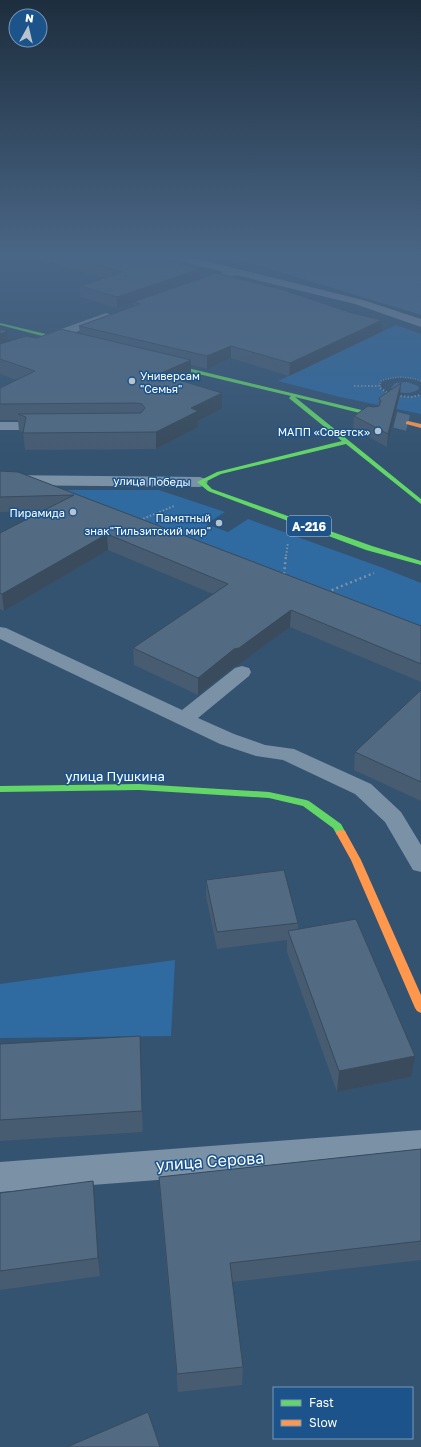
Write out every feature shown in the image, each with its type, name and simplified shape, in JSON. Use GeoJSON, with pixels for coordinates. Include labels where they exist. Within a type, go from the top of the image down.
{"type":"FeatureCollection","features":[{"type":"Feature","properties":{"kind":"main road"},"geometry":{"type":"LineString","coordinates":[[0,324],[82,344]]}},
{"type":"Feature","properties":{"kind":"main road"},"geometry":{"type":"LineString","coordinates":[[150,361],[372,414]]}},
{"type":"Feature","properties":{"kind":"main road"},"geometry":{"type":"LineString","coordinates":[[288,395],[421,502]]}},
{"type":"Feature","properties":{"kind":"main road"},"geometry":{"type":"LineString","coordinates":[[408,423],[421,426]]}},
{"type":"Feature","properties":{"kind":"main road","name":"улица Победы"},"geometry":{"type":"LineString","coordinates":[[200,482],[218,473],[347,442]]}},
{"type":"Feature","properties":{"kind":"main road","name":"А-216"},"geometry":{"type":"LineString","coordinates":[[200,482],[210,490],[369,548],[421,563]]}},
{"type":"Feature","properties":{"kind":"main road","name":"улица Пушкина"},"geometry":{"type":"LineString","coordinates":[[0,789],[139,787],[269,795],[306,803],[336,826],[356,860],[421,1008]]}},
{"type":"Feature","properties":{"kind":"street"},"geometry":{"type":"LineString","coordinates":[[0,354],[91,323]]}},
{"type":"Feature","properties":{"kind":"street","name":"улица Победы"},"geometry":{"type":"LineString","coordinates":[[0,480],[200,482]]}},
{"type":"Feature","properties":{"kind":"street","name":"улица Серова"},"geometry":{"type":"LineString","coordinates":[[0,1177],[421,1145]]}},
{"type":"Feature","properties":{"kind":"lane"},"geometry":{"type":"LineString","coordinates":[[0,426],[61,425]]}},
{"type":"Feature","properties":{"kind":"lane"},"geometry":{"type":"LineString","coordinates":[[0,632],[227,740],[263,752],[287,754],[363,789],[393,817],[421,864]]}},
{"type":"Feature","properties":{"kind":"lane"},"geometry":{"type":"LineString","coordinates":[[184,719],[242,672]]}},
{"type":"Feature","properties":{"kind":"path"},"geometry":{"type":"LineString","coordinates":[[421,381],[409,378],[392,378],[381,382],[379,386],[381,390],[393,395],[410,397],[421,395]]}},
{"type":"Feature","properties":{"kind":"path"},"geometry":{"type":"LineString","coordinates":[[145,524],[137,521],[176,504]]}},
{"type":"Feature","properties":{"kind":"path"},"geometry":{"type":"LineString","coordinates":[[288,540],[284,574],[291,577]]}},
{"type":"Feature","properties":{"kind":"path"},"geometry":{"type":"LineString","coordinates":[[333,594],[326,592],[378,572]]}},
{"type":"Feature","properties":{"kind":"shaded area"},"geometry":{"type":"Polygon","coordinates":[[[396,325],[421,334],[421,381],[406,377],[396,377],[381,381],[379,387],[383,391],[398,396],[410,397],[421,395],[421,414],[340,397],[278,381],[396,325]]]}},
{"type":"Feature","properties":{"kind":"shaded area"},"geometry":{"type":"Polygon","coordinates":[[[407,382],[418,386],[419,389],[405,393],[398,392],[391,388],[395,383],[407,382]]]}},
{"type":"Feature","properties":{"kind":"shaded area"},"geometry":{"type":"Polygon","coordinates":[[[50,490],[159,490],[225,512],[206,524],[228,532],[248,519],[386,569],[421,583],[421,627],[50,490]]]}},
{"type":"Feature","properties":{"kind":"shaded area"},"geometry":{"type":"Polygon","coordinates":[[[175,960],[171,1036],[0,1038],[0,984],[175,960]]]}},
{"type":"Feature","properties":{"kind":"building"},"geometry":{"type":"Polygon","coordinates":[[[89,323],[377,323],[290,363],[231,346],[207,356],[79,326],[89,323]]]}},
{"type":"Feature","properties":{"kind":"building"},"geometry":{"type":"Polygon","coordinates":[[[0,329],[8,331],[0,334],[0,329]]]}},
{"type":"Feature","properties":{"kind":"building"},"geometry":{"type":"Polygon","coordinates":[[[61,329],[191,360],[159,374],[222,393],[191,408],[198,411],[156,432],[23,433],[26,417],[18,414],[141,413],[145,408],[142,404],[136,403],[0,404],[0,388],[35,371],[0,359],[0,344],[26,336],[37,338],[61,329]]]}},
{"type":"Feature","properties":{"kind":"building"},"geometry":{"type":"Polygon","coordinates":[[[401,383],[388,434],[354,416],[368,406],[379,406],[381,401],[379,398],[401,383]]]}},
{"type":"Feature","properties":{"kind":"building"},"geometry":{"type":"Polygon","coordinates":[[[0,471],[18,472],[421,626],[421,664],[291,610],[239,648],[234,649],[198,678],[133,648],[228,584],[107,534],[2,594],[0,593],[0,533],[74,495],[0,497],[0,471]]]}},
{"type":"Feature","properties":{"kind":"building"},"geometry":{"type":"Polygon","coordinates":[[[421,690],[421,782],[355,752],[421,690]]]}},
{"type":"Feature","properties":{"kind":"building"},"geometry":{"type":"Polygon","coordinates":[[[284,870],[298,923],[217,932],[206,880],[284,870]]]}},
{"type":"Feature","properties":{"kind":"building"},"geometry":{"type":"Polygon","coordinates":[[[356,919],[415,1056],[339,1071],[288,931],[356,919]]]}},
{"type":"Feature","properties":{"kind":"building"},"geometry":{"type":"Polygon","coordinates":[[[140,1036],[142,1111],[0,1120],[0,1044],[140,1036]]]}},
{"type":"Feature","properties":{"kind":"building"},"geometry":{"type":"Polygon","coordinates":[[[421,1149],[421,1241],[230,1263],[243,1367],[177,1374],[159,1177],[421,1149]]]}},
{"type":"Feature","properties":{"kind":"building"},"geometry":{"type":"Polygon","coordinates":[[[93,1181],[98,1258],[0,1271],[0,1193],[93,1181]]]}},
{"type":"Feature","properties":{"kind":"building"},"geometry":{"type":"Polygon","coordinates":[[[148,1412],[160,1447],[67,1447],[148,1412]]]}},
{"type":"Feature","properties":{"kind":"tunnel"},"geometry":{"type":"LineString","coordinates":[[372,414],[408,423]]}},
{"type":"Feature","properties":{"kind":"traffic: fast"},"geometry":{"type":"LineString","coordinates":[[0,324],[73,342]]}},
{"type":"Feature","properties":{"kind":"traffic: fast"},"geometry":{"type":"LineString","coordinates":[[163,364],[372,414]]}},
{"type":"Feature","properties":{"kind":"traffic: fast"},"geometry":{"type":"LineString","coordinates":[[292,398],[347,442]]}},
{"type":"Feature","properties":{"kind":"traffic: fast"},"geometry":{"type":"LineString","coordinates":[[347,442],[421,502]]}},
{"type":"Feature","properties":{"kind":"traffic: fast"},"geometry":{"type":"LineString","coordinates":[[347,442],[219,473],[200,482],[210,490],[369,548],[421,563]]}},
{"type":"Feature","properties":{"kind":"traffic: fast"},"geometry":{"type":"LineString","coordinates":[[0,789],[139,787],[269,795],[306,803],[337,826],[341,833]]}},
{"type":"Feature","properties":{"kind":"traffic: slow"},"geometry":{"type":"LineString","coordinates":[[408,423],[421,426]]}},
{"type":"Feature","properties":{"kind":"traffic: slow"},"geometry":{"type":"LineString","coordinates":[[341,833],[356,860],[421,1008]]}},
{"type":"Feature","properties":{"kind":"place","name":"Универсам \"Семья\""},"geometry":{"type":"Point","coordinates":[132,381]}},
{"type":"Feature","properties":{"kind":"place","name":"МАПП «Советск»"},"geometry":{"type":"Point","coordinates":[378,431]}},
{"type":"Feature","properties":{"kind":"place","name":"Пирамида"},"geometry":{"type":"Point","coordinates":[73,512]}},
{"type":"Feature","properties":{"kind":"place","name":"Памятный знак\"Тильзитский мир\""},"geometry":{"type":"Point","coordinates":[219,523]}}]}
